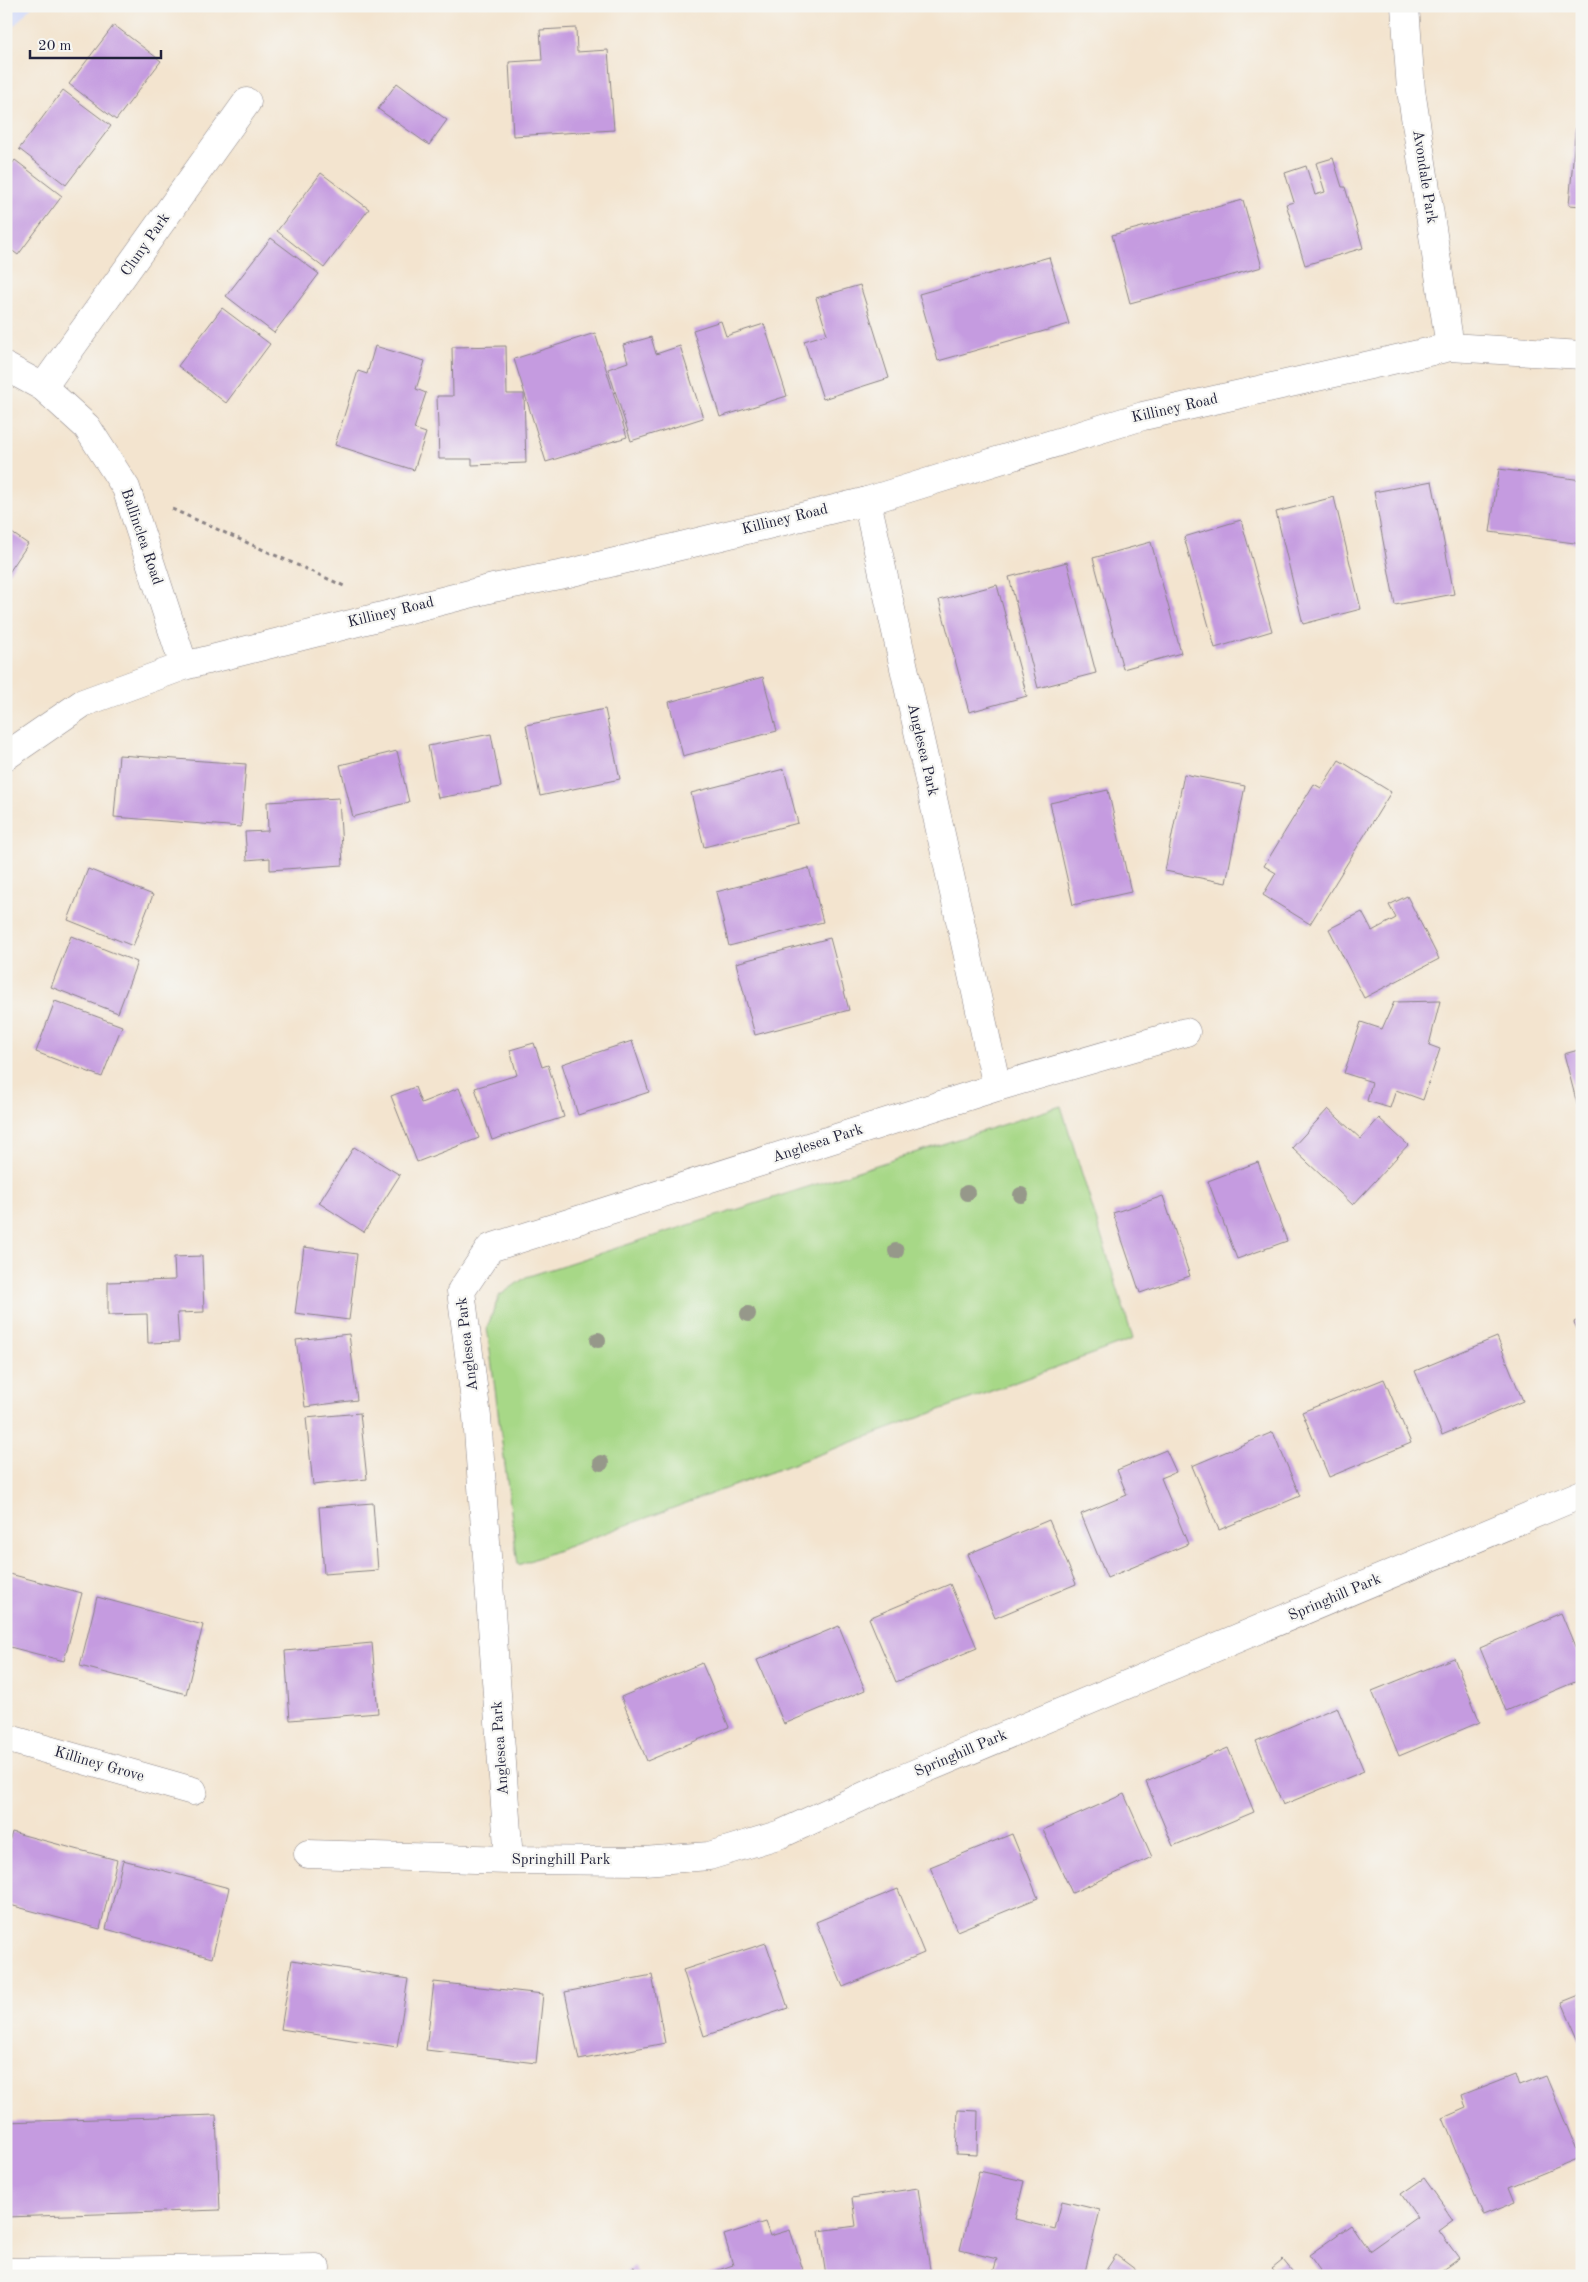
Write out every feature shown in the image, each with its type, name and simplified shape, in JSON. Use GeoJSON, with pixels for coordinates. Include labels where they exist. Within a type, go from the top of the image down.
{"type":"FeatureCollection","features":[{"type":"Feature","properties":{"kind":"street","name":"Avondale Park"},"geometry":{"type":"LineString","coordinates":[[1406,6],[1411,90],[1450,347]]}},
{"type":"Feature","properties":{"kind":"street","name":"Cluny Park"},"geometry":{"type":"LineString","coordinates":[[43,387],[247,102]]}},
{"type":"Feature","properties":{"kind":"street","name":"Killiney Road"},"geometry":{"type":"LineString","coordinates":[[6,756],[83,703],[184,666],[493,588],[569,573],[867,501],[1143,416],[1450,347],[1582,356]]}},
{"type":"Feature","properties":{"kind":"street","name":"Ballinclea Road"},"geometry":{"type":"LineString","coordinates":[[6,367],[43,387],[87,427],[126,488],[184,666]]}},
{"type":"Feature","properties":{"kind":"street","name":"Anglesea Park"},"geometry":{"type":"LineString","coordinates":[[867,501],[997,1087]]}},
{"type":"Feature","properties":{"kind":"street","name":"Anglesea Park"},"geometry":{"type":"LineString","coordinates":[[509,1860],[477,1417],[461,1291],[490,1248],[997,1087],[1186,1032]]}},
{"type":"Feature","properties":{"kind":"street","name":"Springhill Park"},"geometry":{"type":"LineString","coordinates":[[308,1854],[509,1860],[644,1861],[709,1856],[781,1834],[908,1776],[1582,1494]]}},
{"type":"Feature","properties":{"kind":"street","name":"Killiney Grove"},"geometry":{"type":"LineString","coordinates":[[6,1738],[193,1791]]}},
{"type":"Feature","properties":{"kind":"street"},"geometry":{"type":"LineString","coordinates":[[6,2272],[107,2270],[227,2271],[316,2268]]}},
{"type":"Feature","properties":{"kind":"path"},"geometry":{"type":"LineString","coordinates":[[126,488],[398,611]]}},
{"type":"Feature","properties":{"kind":"shaded area"},"geometry":{"type":"Polygon","coordinates":[[[6,6],[32,6],[14,26],[6,21],[6,6]]]}},
{"type":"Feature","properties":{"kind":"green space"},"geometry":{"type":"Polygon","coordinates":[[[1061,1106],[1133,1339],[518,1565],[487,1328],[499,1296],[526,1277],[1061,1106]]]}},
{"type":"Feature","properties":{"kind":"building"},"geometry":{"type":"Polygon","coordinates":[[[114,25],[161,61],[116,120],[69,84],[114,25]]]}},
{"type":"Feature","properties":{"kind":"building"},"geometry":{"type":"Polygon","coordinates":[[[576,28],[577,52],[608,50],[614,130],[513,136],[509,62],[542,60],[540,30],[576,28]]]}},
{"type":"Feature","properties":{"kind":"building"},"geometry":{"type":"Polygon","coordinates":[[[397,83],[447,120],[429,145],[378,109],[397,83]]]}},
{"type":"Feature","properties":{"kind":"building"},"geometry":{"type":"Polygon","coordinates":[[[63,90],[111,126],[66,185],[19,149],[63,90]]]}},
{"type":"Feature","properties":{"kind":"building"},"geometry":{"type":"Polygon","coordinates":[[[1577,114],[1582,115],[1582,206],[1569,205],[1577,114]]]}},
{"type":"Feature","properties":{"kind":"building"},"geometry":{"type":"Polygon","coordinates":[[[1333,158],[1342,187],[1345,187],[1363,248],[1305,265],[1286,204],[1294,202],[1285,173],[1306,166],[1315,195],[1325,192],[1316,163],[1333,158]]]}},
{"type":"Feature","properties":{"kind":"building"},"geometry":{"type":"Polygon","coordinates":[[[15,160],[62,196],[18,255],[6,246],[6,172],[15,160]]]}},
{"type":"Feature","properties":{"kind":"building"},"geometry":{"type":"Polygon","coordinates":[[[321,173],[369,209],[324,268],[277,231],[321,173]]]}},
{"type":"Feature","properties":{"kind":"building"},"geometry":{"type":"Polygon","coordinates":[[[1243,200],[1262,267],[1130,303],[1112,235],[1243,200]]]}},
{"type":"Feature","properties":{"kind":"building"},"geometry":{"type":"Polygon","coordinates":[[[271,238],[319,274],[274,333],[226,296],[271,238]]]}},
{"type":"Feature","properties":{"kind":"building"},"geometry":{"type":"Polygon","coordinates":[[[1049,257],[1069,324],[938,361],[919,294],[1049,257]]]}},
{"type":"Feature","properties":{"kind":"building"},"geometry":{"type":"Polygon","coordinates":[[[860,285],[889,378],[823,399],[804,341],[827,334],[816,298],[860,285]]]}},
{"type":"Feature","properties":{"kind":"building"},"geometry":{"type":"Polygon","coordinates":[[[222,308],[270,344],[226,403],[178,366],[222,308]]]}},
{"type":"Feature","properties":{"kind":"building"},"geometry":{"type":"Polygon","coordinates":[[[721,321],[726,336],[764,324],[787,396],[720,417],[693,330],[721,321]]]}},
{"type":"Feature","properties":{"kind":"building"},"geometry":{"type":"Polygon","coordinates":[[[595,333],[627,437],[546,462],[514,359],[595,333]]]}},
{"type":"Feature","properties":{"kind":"building"},"geometry":{"type":"Polygon","coordinates":[[[651,337],[656,354],[680,346],[703,418],[631,441],[608,369],[628,362],[623,345],[651,337]]]}},
{"type":"Feature","properties":{"kind":"building"},"geometry":{"type":"Polygon","coordinates":[[[375,346],[425,361],[416,389],[426,393],[414,429],[426,433],[414,470],[335,445],[358,371],[367,374],[375,346]]]}},
{"type":"Feature","properties":{"kind":"building"},"geometry":{"type":"Polygon","coordinates":[[[506,346],[507,394],[524,394],[526,463],[472,465],[472,459],[439,459],[437,396],[453,396],[452,347],[506,346]]]}},
{"type":"Feature","properties":{"kind":"building"},"geometry":{"type":"Polygon","coordinates":[[[1499,469],[1582,480],[1582,544],[1490,532],[1499,469]]]}},
{"type":"Feature","properties":{"kind":"building"},"geometry":{"type":"Polygon","coordinates":[[[1432,481],[1454,594],[1395,605],[1374,492],[1432,481]]]}},
{"type":"Feature","properties":{"kind":"building"},"geometry":{"type":"Polygon","coordinates":[[[1334,497],[1361,609],[1303,624],[1276,512],[1334,497]]]}},
{"type":"Feature","properties":{"kind":"building"},"geometry":{"type":"Polygon","coordinates":[[[1241,520],[1272,631],[1215,648],[1184,537],[1241,520]]]}},
{"type":"Feature","properties":{"kind":"building"},"geometry":{"type":"Polygon","coordinates":[[[6,529],[28,544],[6,577],[6,529]]]}},
{"type":"Feature","properties":{"kind":"building"},"geometry":{"type":"Polygon","coordinates":[[[1151,542],[1181,653],[1123,669],[1093,558],[1151,542]]]}},
{"type":"Feature","properties":{"kind":"building"},"geometry":{"type":"Polygon","coordinates":[[[1067,562],[1096,673],[1038,688],[1009,577],[1067,562]]]}},
{"type":"Feature","properties":{"kind":"building"},"geometry":{"type":"Polygon","coordinates":[[[997,585],[1027,696],[969,712],[939,600],[997,585]]]}},
{"type":"Feature","properties":{"kind":"building"},"geometry":{"type":"Polygon","coordinates":[[[763,677],[777,731],[683,756],[669,702],[763,677]]]}},
{"type":"Feature","properties":{"kind":"building"},"geometry":{"type":"Polygon","coordinates":[[[605,709],[620,779],[540,796],[526,725],[605,709]]]}},
{"type":"Feature","properties":{"kind":"building"},"geometry":{"type":"Polygon","coordinates":[[[491,734],[501,787],[438,798],[428,746],[491,734]]]}},
{"type":"Feature","properties":{"kind":"building"},"geometry":{"type":"Polygon","coordinates":[[[397,751],[409,802],[353,817],[340,765],[397,751]]]}},
{"type":"Feature","properties":{"kind":"building"},"geometry":{"type":"Polygon","coordinates":[[[119,755],[246,764],[241,827],[114,817],[119,755]]]}},
{"type":"Feature","properties":{"kind":"building"},"geometry":{"type":"Polygon","coordinates":[[[1339,760],[1391,792],[1310,924],[1263,895],[1276,873],[1264,866],[1314,784],[1321,788],[1339,760]]]}},
{"type":"Feature","properties":{"kind":"building"},"geometry":{"type":"Polygon","coordinates":[[[784,769],[798,823],[704,847],[691,793],[784,769]]]}},
{"type":"Feature","properties":{"kind":"building"},"geometry":{"type":"Polygon","coordinates":[[[1184,774],[1245,786],[1226,883],[1165,871],[1184,774]]]}},
{"type":"Feature","properties":{"kind":"building"},"geometry":{"type":"Polygon","coordinates":[[[1108,790],[1131,892],[1073,905],[1050,803],[1108,790]]]}},
{"type":"Feature","properties":{"kind":"building"},"geometry":{"type":"Polygon","coordinates":[[[339,798],[343,865],[270,870],[270,858],[247,860],[245,832],[268,831],[267,802],[339,798]]]}},
{"type":"Feature","properties":{"kind":"building"},"geometry":{"type":"Polygon","coordinates":[[[809,868],[823,922],[729,946],[716,892],[809,868]]]}},
{"type":"Feature","properties":{"kind":"building"},"geometry":{"type":"Polygon","coordinates":[[[88,869],[153,895],[133,946],[68,920],[88,869]]]}},
{"type":"Feature","properties":{"kind":"building"},"geometry":{"type":"Polygon","coordinates":[[[1407,896],[1439,959],[1364,998],[1329,929],[1362,912],[1372,931],[1396,918],[1389,905],[1407,896]]]}},
{"type":"Feature","properties":{"kind":"building"},"geometry":{"type":"Polygon","coordinates":[[[71,936],[137,962],[118,1013],[51,987],[71,936]]]}},
{"type":"Feature","properties":{"kind":"building"},"geometry":{"type":"Polygon","coordinates":[[[830,938],[849,1010],[755,1035],[736,963],[830,938]]]}},
{"type":"Feature","properties":{"kind":"building"},"geometry":{"type":"Polygon","coordinates":[[[55,1001],[122,1026],[102,1077],[36,1052],[55,1001]]]}},
{"type":"Feature","properties":{"kind":"building"},"geometry":{"type":"Polygon","coordinates":[[[1440,1001],[1429,1045],[1440,1049],[1423,1100],[1396,1090],[1390,1108],[1367,1101],[1372,1082],[1344,1073],[1361,1022],[1382,1029],[1394,1002],[1440,1001]]]}},
{"type":"Feature","properties":{"kind":"building"},"geometry":{"type":"Polygon","coordinates":[[[632,1041],[649,1092],[578,1115],[562,1064],[632,1041]]]}},
{"type":"Feature","properties":{"kind":"building"},"geometry":{"type":"Polygon","coordinates":[[[534,1043],[542,1067],[548,1065],[564,1117],[492,1140],[475,1088],[517,1075],[510,1050],[534,1043]]]}},
{"type":"Feature","properties":{"kind":"building"},"geometry":{"type":"Polygon","coordinates":[[[1582,1049],[1582,1119],[1581,1119],[1564,1054],[1582,1049]]]}},
{"type":"Feature","properties":{"kind":"building"},"geometry":{"type":"Polygon","coordinates":[[[415,1087],[421,1103],[459,1088],[479,1138],[417,1162],[391,1096],[415,1087]]]}},
{"type":"Feature","properties":{"kind":"building"},"geometry":{"type":"Polygon","coordinates":[[[1328,1109],[1361,1139],[1379,1118],[1408,1145],[1353,1205],[1292,1148],[1328,1109]]]}},
{"type":"Feature","properties":{"kind":"building"},"geometry":{"type":"Polygon","coordinates":[[[354,1147],[400,1175],[364,1232],[319,1203],[354,1147]]]}},
{"type":"Feature","properties":{"kind":"building"},"geometry":{"type":"Polygon","coordinates":[[[1258,1162],[1287,1241],[1237,1259],[1208,1181],[1258,1162]]]}},
{"type":"Feature","properties":{"kind":"building"},"geometry":{"type":"Polygon","coordinates":[[[1163,1196],[1190,1276],[1140,1293],[1113,1213],[1163,1196]]]}},
{"type":"Feature","properties":{"kind":"building"},"geometry":{"type":"Polygon","coordinates":[[[304,1247],[357,1254],[349,1320],[295,1313],[304,1247]]]}},
{"type":"Feature","properties":{"kind":"building"},"geometry":{"type":"Polygon","coordinates":[[[202,1256],[204,1312],[177,1313],[179,1342],[148,1343],[147,1314],[108,1315],[108,1282],[175,1280],[174,1257],[202,1256]]]}},
{"type":"Feature","properties":{"kind":"building"},"geometry":{"type":"Polygon","coordinates":[[[1582,1318],[1582,1341],[1574,1322],[1582,1318]]]}},
{"type":"Feature","properties":{"kind":"building"},"geometry":{"type":"Polygon","coordinates":[[[349,1334],[357,1400],[305,1407],[296,1340],[349,1334]]]}},
{"type":"Feature","properties":{"kind":"building"},"geometry":{"type":"Polygon","coordinates":[[[1497,1337],[1523,1401],[1442,1435],[1415,1371],[1497,1337]]]}},
{"type":"Feature","properties":{"kind":"building"},"geometry":{"type":"Polygon","coordinates":[[[1384,1379],[1411,1443],[1329,1477],[1302,1412],[1384,1379]]]}},
{"type":"Feature","properties":{"kind":"building"},"geometry":{"type":"Polygon","coordinates":[[[360,1413],[367,1479],[313,1485],[306,1418],[360,1413]]]}},
{"type":"Feature","properties":{"kind":"building"},"geometry":{"type":"Polygon","coordinates":[[[1273,1432],[1300,1496],[1219,1530],[1192,1466],[1273,1432]]]}},
{"type":"Feature","properties":{"kind":"building"},"geometry":{"type":"Polygon","coordinates":[[[1166,1450],[1176,1472],[1161,1478],[1188,1544],[1107,1578],[1081,1514],[1127,1495],[1117,1470],[1166,1450]]]}},
{"type":"Feature","properties":{"kind":"building"},"geometry":{"type":"Polygon","coordinates":[[[373,1503],[378,1570],[324,1574],[319,1507],[373,1503]]]}},
{"type":"Feature","properties":{"kind":"building"},"geometry":{"type":"Polygon","coordinates":[[[1049,1520],[1076,1584],[995,1618],[968,1554],[1049,1520]]]}},
{"type":"Feature","properties":{"kind":"building"},"geometry":{"type":"Polygon","coordinates":[[[6,1573],[82,1593],[64,1661],[6,1646],[6,1573]]]}},
{"type":"Feature","properties":{"kind":"building"},"geometry":{"type":"Polygon","coordinates":[[[950,1584],[977,1648],[896,1682],[869,1618],[950,1584]]]}},
{"type":"Feature","properties":{"kind":"building"},"geometry":{"type":"Polygon","coordinates":[[[97,1597],[203,1625],[186,1694],[80,1666],[97,1597]]]}},
{"type":"Feature","properties":{"kind":"building"},"geometry":{"type":"Polygon","coordinates":[[[1561,1613],[1582,1663],[1582,1679],[1506,1711],[1480,1648],[1561,1613]]]}},
{"type":"Feature","properties":{"kind":"building"},"geometry":{"type":"Polygon","coordinates":[[[839,1626],[865,1690],[784,1724],[757,1660],[839,1626]]]}},
{"type":"Feature","properties":{"kind":"building"},"geometry":{"type":"Polygon","coordinates":[[[372,1643],[378,1713],[290,1720],[285,1651],[372,1643]]]}},
{"type":"Feature","properties":{"kind":"building"},"geometry":{"type":"Polygon","coordinates":[[[1454,1658],[1480,1722],[1399,1756],[1372,1691],[1454,1658]]]}},
{"type":"Feature","properties":{"kind":"building"},"geometry":{"type":"Polygon","coordinates":[[[702,1663],[729,1727],[647,1761],[621,1697],[702,1663]]]}},
{"type":"Feature","properties":{"kind":"building"},"geometry":{"type":"Polygon","coordinates":[[[1337,1707],[1364,1771],[1283,1805],[1256,1741],[1337,1707]]]}},
{"type":"Feature","properties":{"kind":"building"},"geometry":{"type":"Polygon","coordinates":[[[1228,1748],[1254,1812],[1173,1846],[1146,1782],[1228,1748]]]}},
{"type":"Feature","properties":{"kind":"building"},"geometry":{"type":"Polygon","coordinates":[[[1124,1794],[1152,1857],[1072,1893],[1043,1830],[1124,1794]]]}},
{"type":"Feature","properties":{"kind":"building"},"geometry":{"type":"Polygon","coordinates":[[[12,1832],[117,1860],[100,1929],[6,1904],[6,1852],[12,1832]]]}},
{"type":"Feature","properties":{"kind":"building"},"geometry":{"type":"Polygon","coordinates":[[[1012,1834],[1038,1898],[957,1931],[930,1867],[1012,1834]]]}},
{"type":"Feature","properties":{"kind":"building"},"geometry":{"type":"Polygon","coordinates":[[[123,1860],[229,1888],[212,1958],[106,1929],[123,1860]]]}},
{"type":"Feature","properties":{"kind":"building"},"geometry":{"type":"Polygon","coordinates":[[[898,1889],[924,1953],[843,1987],[816,1922],[898,1889]]]}},
{"type":"Feature","properties":{"kind":"building"},"geometry":{"type":"Polygon","coordinates":[[[766,1943],[788,2008],[704,2036],[683,1970],[766,1943]]]}},
{"type":"Feature","properties":{"kind":"building"},"geometry":{"type":"Polygon","coordinates":[[[292,1960],[408,1979],[397,2047],[281,2029],[292,1960]]]}},
{"type":"Feature","properties":{"kind":"building"},"geometry":{"type":"Polygon","coordinates":[[[652,1975],[665,2043],[579,2060],[565,1992],[652,1975]]]}},
{"type":"Feature","properties":{"kind":"building"},"geometry":{"type":"Polygon","coordinates":[[[434,1982],[543,1994],[536,2063],[426,2050],[434,1982]]]}},
{"type":"Feature","properties":{"kind":"building"},"geometry":{"type":"Polygon","coordinates":[[[1582,1994],[1582,2048],[1562,2002],[1582,1994]]]}},
{"type":"Feature","properties":{"kind":"building"},"geometry":{"type":"Polygon","coordinates":[[[1516,2074],[1520,2086],[1546,2076],[1580,2158],[1509,2187],[1515,2202],[1483,2215],[1443,2118],[1466,2108],[1462,2095],[1516,2074]]]}},
{"type":"Feature","properties":{"kind":"building"},"geometry":{"type":"Polygon","coordinates":[[[958,2110],[978,2111],[977,2155],[956,2154],[958,2110]]]}},
{"type":"Feature","properties":{"kind":"building"},"geometry":{"type":"Polygon","coordinates":[[[216,2115],[220,2210],[6,2217],[6,2122],[216,2115]]]}},
{"type":"Feature","properties":{"kind":"building"},"geometry":{"type":"Polygon","coordinates":[[[979,2171],[1024,2181],[1015,2219],[1055,2229],[1062,2201],[1100,2210],[1084,2276],[1004,2276],[993,2273],[997,2259],[960,2250],[979,2171]]]}},
{"type":"Feature","properties":{"kind":"building"},"geometry":{"type":"Polygon","coordinates":[[[1424,2178],[1454,2220],[1439,2231],[1459,2258],[1434,2276],[1324,2276],[1309,2255],[1351,2225],[1369,2251],[1417,2217],[1401,2194],[1424,2178]]]}},
{"type":"Feature","properties":{"kind":"building"},"geometry":{"type":"Polygon","coordinates":[[[918,2188],[931,2276],[826,2276],[819,2231],[856,2226],[852,2198],[918,2188]]]}},
{"type":"Feature","properties":{"kind":"building"},"geometry":{"type":"Polygon","coordinates":[[[765,2222],[770,2236],[790,2230],[805,2276],[701,2276],[733,2265],[724,2235],[765,2222]]]}},
{"type":"Feature","properties":{"kind":"building"},"geometry":{"type":"Polygon","coordinates":[[[1116,2255],[1144,2276],[1102,2276],[1116,2255]]]}},
{"type":"Feature","properties":{"kind":"building"},"geometry":{"type":"Polygon","coordinates":[[[1283,2260],[1296,2276],[1278,2276],[1272,2269],[1283,2260]]]}},
{"type":"Feature","properties":{"kind":"building"},"geometry":{"type":"Polygon","coordinates":[[[634,2267],[639,2276],[618,2276],[634,2267]]]}}]}
